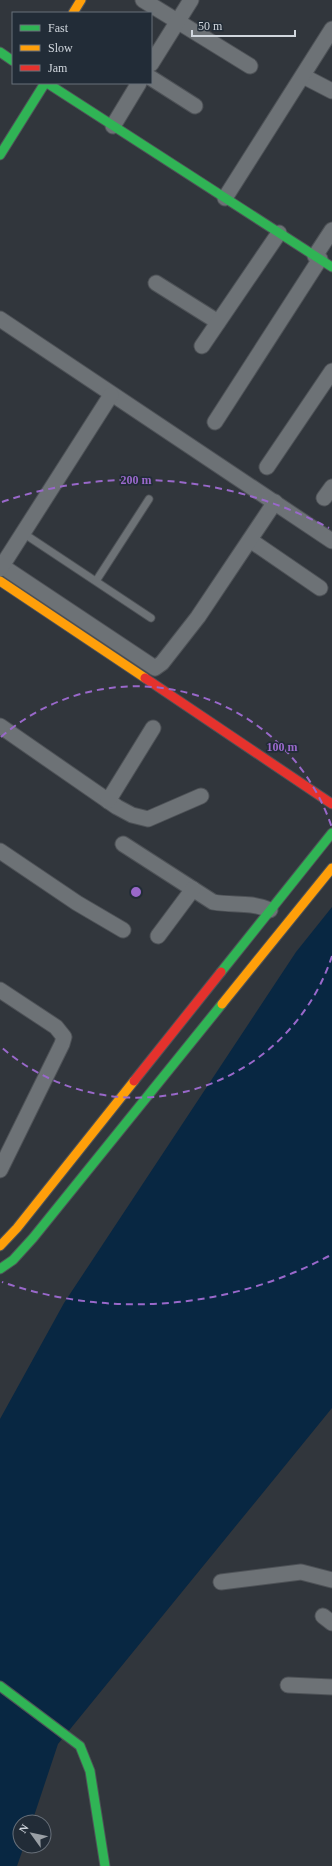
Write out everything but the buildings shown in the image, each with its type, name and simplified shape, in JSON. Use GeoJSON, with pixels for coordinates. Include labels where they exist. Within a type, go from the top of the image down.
{"type":"FeatureCollection","features":[{"type":"Feature","properties":{"kind":"main road"},"geometry":{"type":"LineString","coordinates":[[74,12],[81,0]]}},
{"type":"Feature","properties":{"kind":"main road"},"geometry":{"type":"LineString","coordinates":[[0,52],[12,60]]}},
{"type":"Feature","properties":{"kind":"main road"},"geometry":{"type":"LineString","coordinates":[[0,155],[45,84]]}},
{"type":"Feature","properties":{"kind":"main road"},"geometry":{"type":"LineString","coordinates":[[48,84],[322,261]]}},
{"type":"Feature","properties":{"kind":"main road"},"geometry":{"type":"LineString","coordinates":[[0,572],[200,716],[332,804]]}},
{"type":"Feature","properties":{"kind":"main road"},"geometry":{"type":"LineString","coordinates":[[0,1246],[17,1228],[332,833]]}},
{"type":"Feature","properties":{"kind":"main road"},"geometry":{"type":"LineString","coordinates":[[0,1269],[13,1260],[33,1238],[332,868]]}},
{"type":"Feature","properties":{"kind":"main road"},"geometry":{"type":"LineString","coordinates":[[0,1686],[80,1746],[90,1771],[105,1866]]}},
{"type":"Feature","properties":{"kind":"street"},"geometry":{"type":"LineString","coordinates":[[143,0],[250,66]]}},
{"type":"Feature","properties":{"kind":"street"},"geometry":{"type":"LineString","coordinates":[[152,62],[190,0]]}},
{"type":"Feature","properties":{"kind":"street"},"geometry":{"type":"LineString","coordinates":[[225,198],[332,29]]}},
{"type":"Feature","properties":{"kind":"street"},"geometry":{"type":"LineString","coordinates":[[303,76],[332,91]]}},
{"type":"Feature","properties":{"kind":"street"},"geometry":{"type":"LineString","coordinates":[[152,79],[195,106]]}},
{"type":"Feature","properties":{"kind":"street"},"geometry":{"type":"LineString","coordinates":[[113,126],[138,84]]}},
{"type":"Feature","properties":{"kind":"street"},"geometry":{"type":"LineString","coordinates":[[215,422],[322,261],[332,230]]}},
{"type":"Feature","properties":{"kind":"street"},"geometry":{"type":"LineString","coordinates":[[202,346],[279,233]]}},
{"type":"Feature","properties":{"kind":"street"},"geometry":{"type":"LineString","coordinates":[[156,283],[218,322]]}},
{"type":"Feature","properties":{"kind":"street"},"geometry":{"type":"LineString","coordinates":[[0,319],[332,541]]}},
{"type":"Feature","properties":{"kind":"street"},"geometry":{"type":"LineString","coordinates":[[267,467],[332,371]]}},
{"type":"Feature","properties":{"kind":"street"},"geometry":{"type":"LineString","coordinates":[[111,394],[0,572],[155,668],[162,663],[198,617],[275,502]]}},
{"type":"Feature","properties":{"kind":"street"},"geometry":{"type":"LineString","coordinates":[[250,540],[320,588]]}},
{"type":"Feature","properties":{"kind":"street"},"geometry":{"type":"LineString","coordinates":[[0,726],[108,801],[132,815],[148,819],[201,796]]}},
{"type":"Feature","properties":{"kind":"street"},"geometry":{"type":"LineString","coordinates":[[108,801],[153,728]]}},
{"type":"Feature","properties":{"kind":"street"},"geometry":{"type":"LineString","coordinates":[[123,844],[213,902],[223,904],[244,903],[270,910]]}},
{"type":"Feature","properties":{"kind":"street"},"geometry":{"type":"LineString","coordinates":[[0,851],[77,903],[123,930]]}},
{"type":"Feature","properties":{"kind":"street"},"geometry":{"type":"LineString","coordinates":[[158,936],[192,889]]}},
{"type":"Feature","properties":{"kind":"street"},"geometry":{"type":"LineString","coordinates":[[0,990],[56,1027],[64,1037],[62,1044],[0,1170]]}},
{"type":"Feature","properties":{"kind":"street"},"geometry":{"type":"LineString","coordinates":[[221,1582],[301,1572],[332,1580]]}},
{"type":"Feature","properties":{"kind":"street"},"geometry":{"type":"LineString","coordinates":[[288,1686],[332,1687]]}},
{"type":"Feature","properties":{"kind":"lane"},"geometry":{"type":"LineString","coordinates":[[96,581],[149,498]]}},
{"type":"Feature","properties":{"kind":"lane"},"geometry":{"type":"LineString","coordinates":[[23,533],[151,618]]}},
{"type":"Feature","properties":{"kind":"water"},"geometry":{"type":"Polygon","coordinates":[[[332,907],[332,1408],[58,1744],[35,1814],[12,1814],[12,1854],[21,1854],[17,1866],[0,1866],[0,1419],[64,1303],[296,952],[332,907]]]}},
{"type":"Feature","properties":{"kind":"traffic: fast"},"geometry":{"type":"LineString","coordinates":[[0,52],[12,60]]}},
{"type":"Feature","properties":{"kind":"traffic: fast"},"geometry":{"type":"LineString","coordinates":[[0,155],[44,84]]}},
{"type":"Feature","properties":{"kind":"traffic: fast"},"geometry":{"type":"LineString","coordinates":[[49,84],[332,267]]}},
{"type":"Feature","properties":{"kind":"traffic: fast"},"geometry":{"type":"LineString","coordinates":[[221,972],[332,833]]}},
{"type":"Feature","properties":{"kind":"traffic: fast"},"geometry":{"type":"LineString","coordinates":[[0,1269],[13,1260],[33,1238],[222,1004]]}},
{"type":"Feature","properties":{"kind":"traffic: fast"},"geometry":{"type":"LineString","coordinates":[[0,1686],[80,1746],[90,1771],[105,1866]]}},
{"type":"Feature","properties":{"kind":"traffic: slow"},"geometry":{"type":"LineString","coordinates":[[74,12],[81,0]]}},
{"type":"Feature","properties":{"kind":"traffic: slow"},"geometry":{"type":"LineString","coordinates":[[0,581],[145,678]]}},
{"type":"Feature","properties":{"kind":"traffic: slow"},"geometry":{"type":"LineString","coordinates":[[222,1004],[332,868]]}},
{"type":"Feature","properties":{"kind":"traffic: slow"},"geometry":{"type":"LineString","coordinates":[[0,1246],[17,1228],[134,1081]]}},
{"type":"Feature","properties":{"kind":"traffic: jam"},"geometry":{"type":"LineString","coordinates":[[145,678],[332,804]]}},
{"type":"Feature","properties":{"kind":"traffic: jam"},"geometry":{"type":"LineString","coordinates":[[134,1081],[221,972]]}}]}
